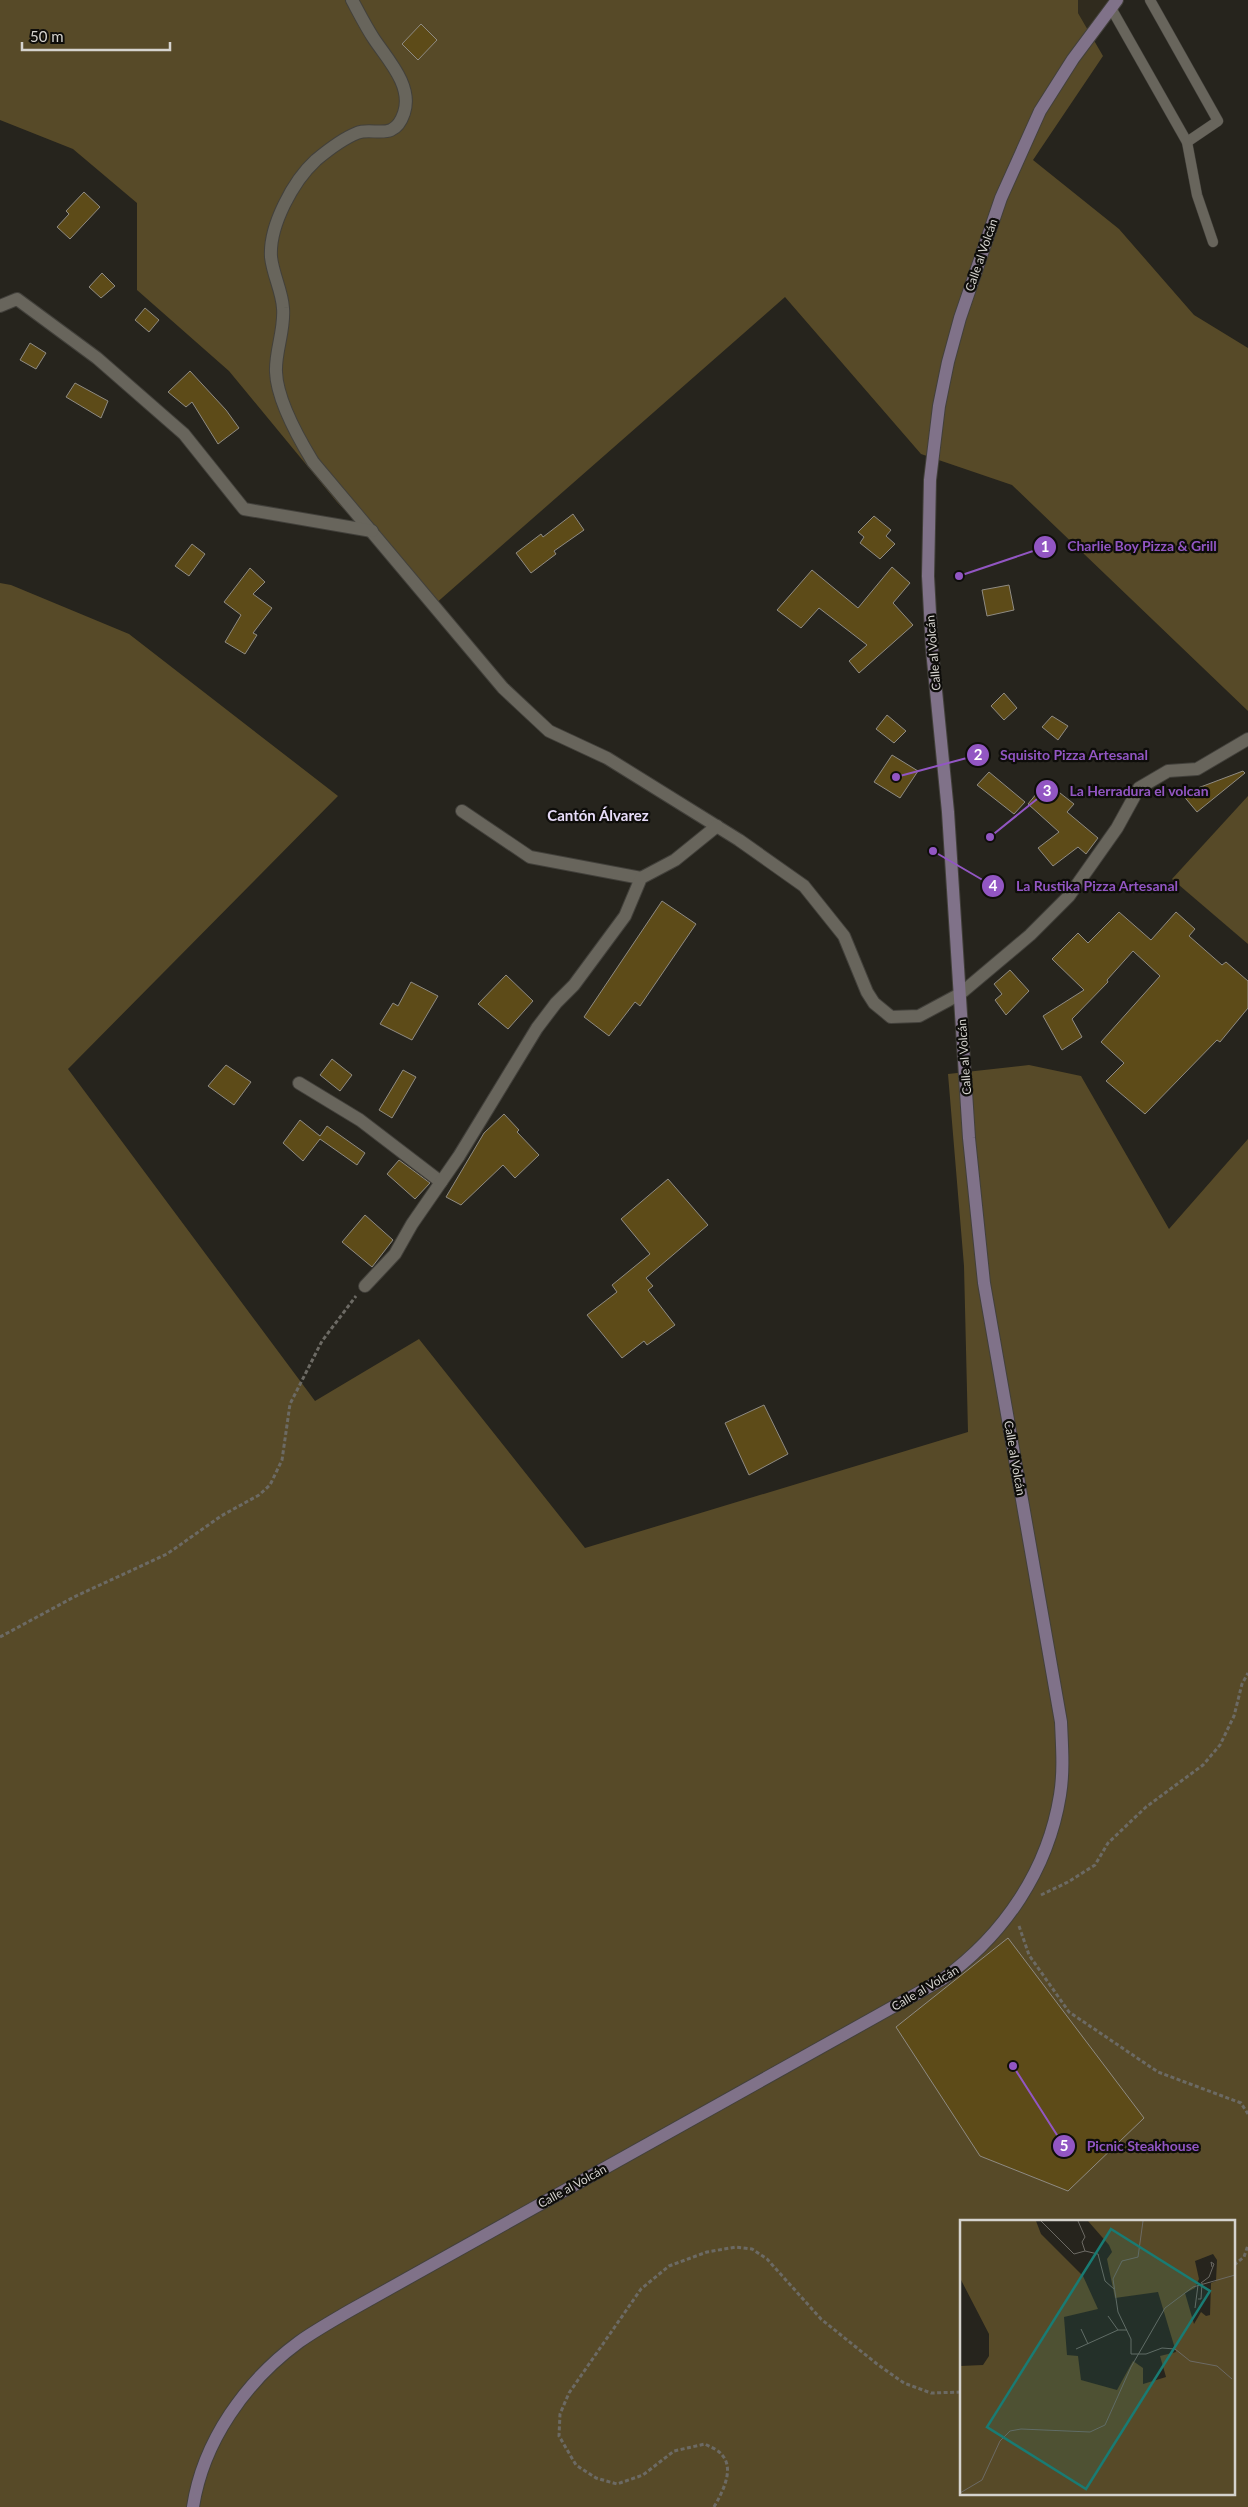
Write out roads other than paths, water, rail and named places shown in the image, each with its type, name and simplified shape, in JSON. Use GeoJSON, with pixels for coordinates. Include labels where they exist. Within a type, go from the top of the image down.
{"type":"FeatureCollection","features":[{"type":"Feature","properties":{"kind":"street"},"geometry":{"type":"LineString","coordinates":[[352,0],[404,87],[406,105],[404,115],[397,125],[387,132],[359,132],[344,140],[315,161],[294,185],[276,225],[271,255],[283,307],[276,373],[283,402],[314,462],[503,688],[534,719],[549,731],[607,758],[717,826],[804,886],[844,936],[867,992],[874,1003],[885,1014],[891,1018],[919,1016],[960,994],[1030,935],[1069,896],[1117,828],[1139,788],[1168,771],[1197,769],[1248,739]]}},
{"type":"Feature","properties":{"kind":"street","name":"Calle al Volcán"},"geometry":{"type":"LineString","coordinates":[[192,2507],[206,2460],[230,2415],[253,2383],[300,2341],[572,2186],[922,1992],[963,1964],[995,1934],[1014,1910],[1029,1883],[1056,1816],[1062,1770],[1061,1722],[984,1283],[968,1138],[942,710],[928,576],[930,480],[939,406],[948,362],[973,276],[1001,198],[1025,142],[1057,85],[1114,4]]}},
{"type":"Feature","properties":{"kind":"street"},"geometry":{"type":"LineString","coordinates":[[0,306],[17,299],[97,358],[184,434],[244,509],[252,512],[372,531]]}},
{"type":"Feature","properties":{"kind":"street"},"geometry":{"type":"LineString","coordinates":[[462,811],[530,857],[641,878],[675,860],[717,826]]}},
{"type":"Feature","properties":{"kind":"street"},"geometry":{"type":"LineString","coordinates":[[364,1286],[395,1254],[412,1224],[488,1110],[537,1028],[556,1003],[574,985],[625,916],[641,878]]}},
{"type":"Feature","properties":{"kind":"street"},"geometry":{"type":"LineString","coordinates":[[299,1083],[360,1120],[441,1182]]}},
{"type":"Feature","properties":{"kind":"lane"},"geometry":{"type":"LineString","coordinates":[[1150,0],[1218,122],[1188,142]]}},
{"type":"Feature","properties":{"kind":"lane"},"geometry":{"type":"LineString","coordinates":[[1114,4],[1188,142],[1197,195],[1214,242]]}},
{"type":"Feature","properties":{"kind":"place","name":"Charlie Boy Pizza & Grill"},"geometry":{"type":"Point","coordinates":[959,576]}},
{"type":"Feature","properties":{"kind":"place","name":"Squisito Pizza Artesanal"},"geometry":{"type":"Point","coordinates":[896,777]}},
{"type":"Feature","properties":{"kind":"place","name":"La Herradura el volcan"},"geometry":{"type":"Point","coordinates":[990,837]}},
{"type":"Feature","properties":{"kind":"place","name":"La Rustika Pizza Artesanal"},"geometry":{"type":"Point","coordinates":[933,851]}},
{"type":"Feature","properties":{"kind":"place","name":"Picnic Steakhouse"},"geometry":{"type":"Point","coordinates":[1013,2066]}},
{"type":"Feature","properties":{"kind":"district","name":"Cantón Álvarez"},"geometry":{"type":"Point","coordinates":[598,815]}}]}
